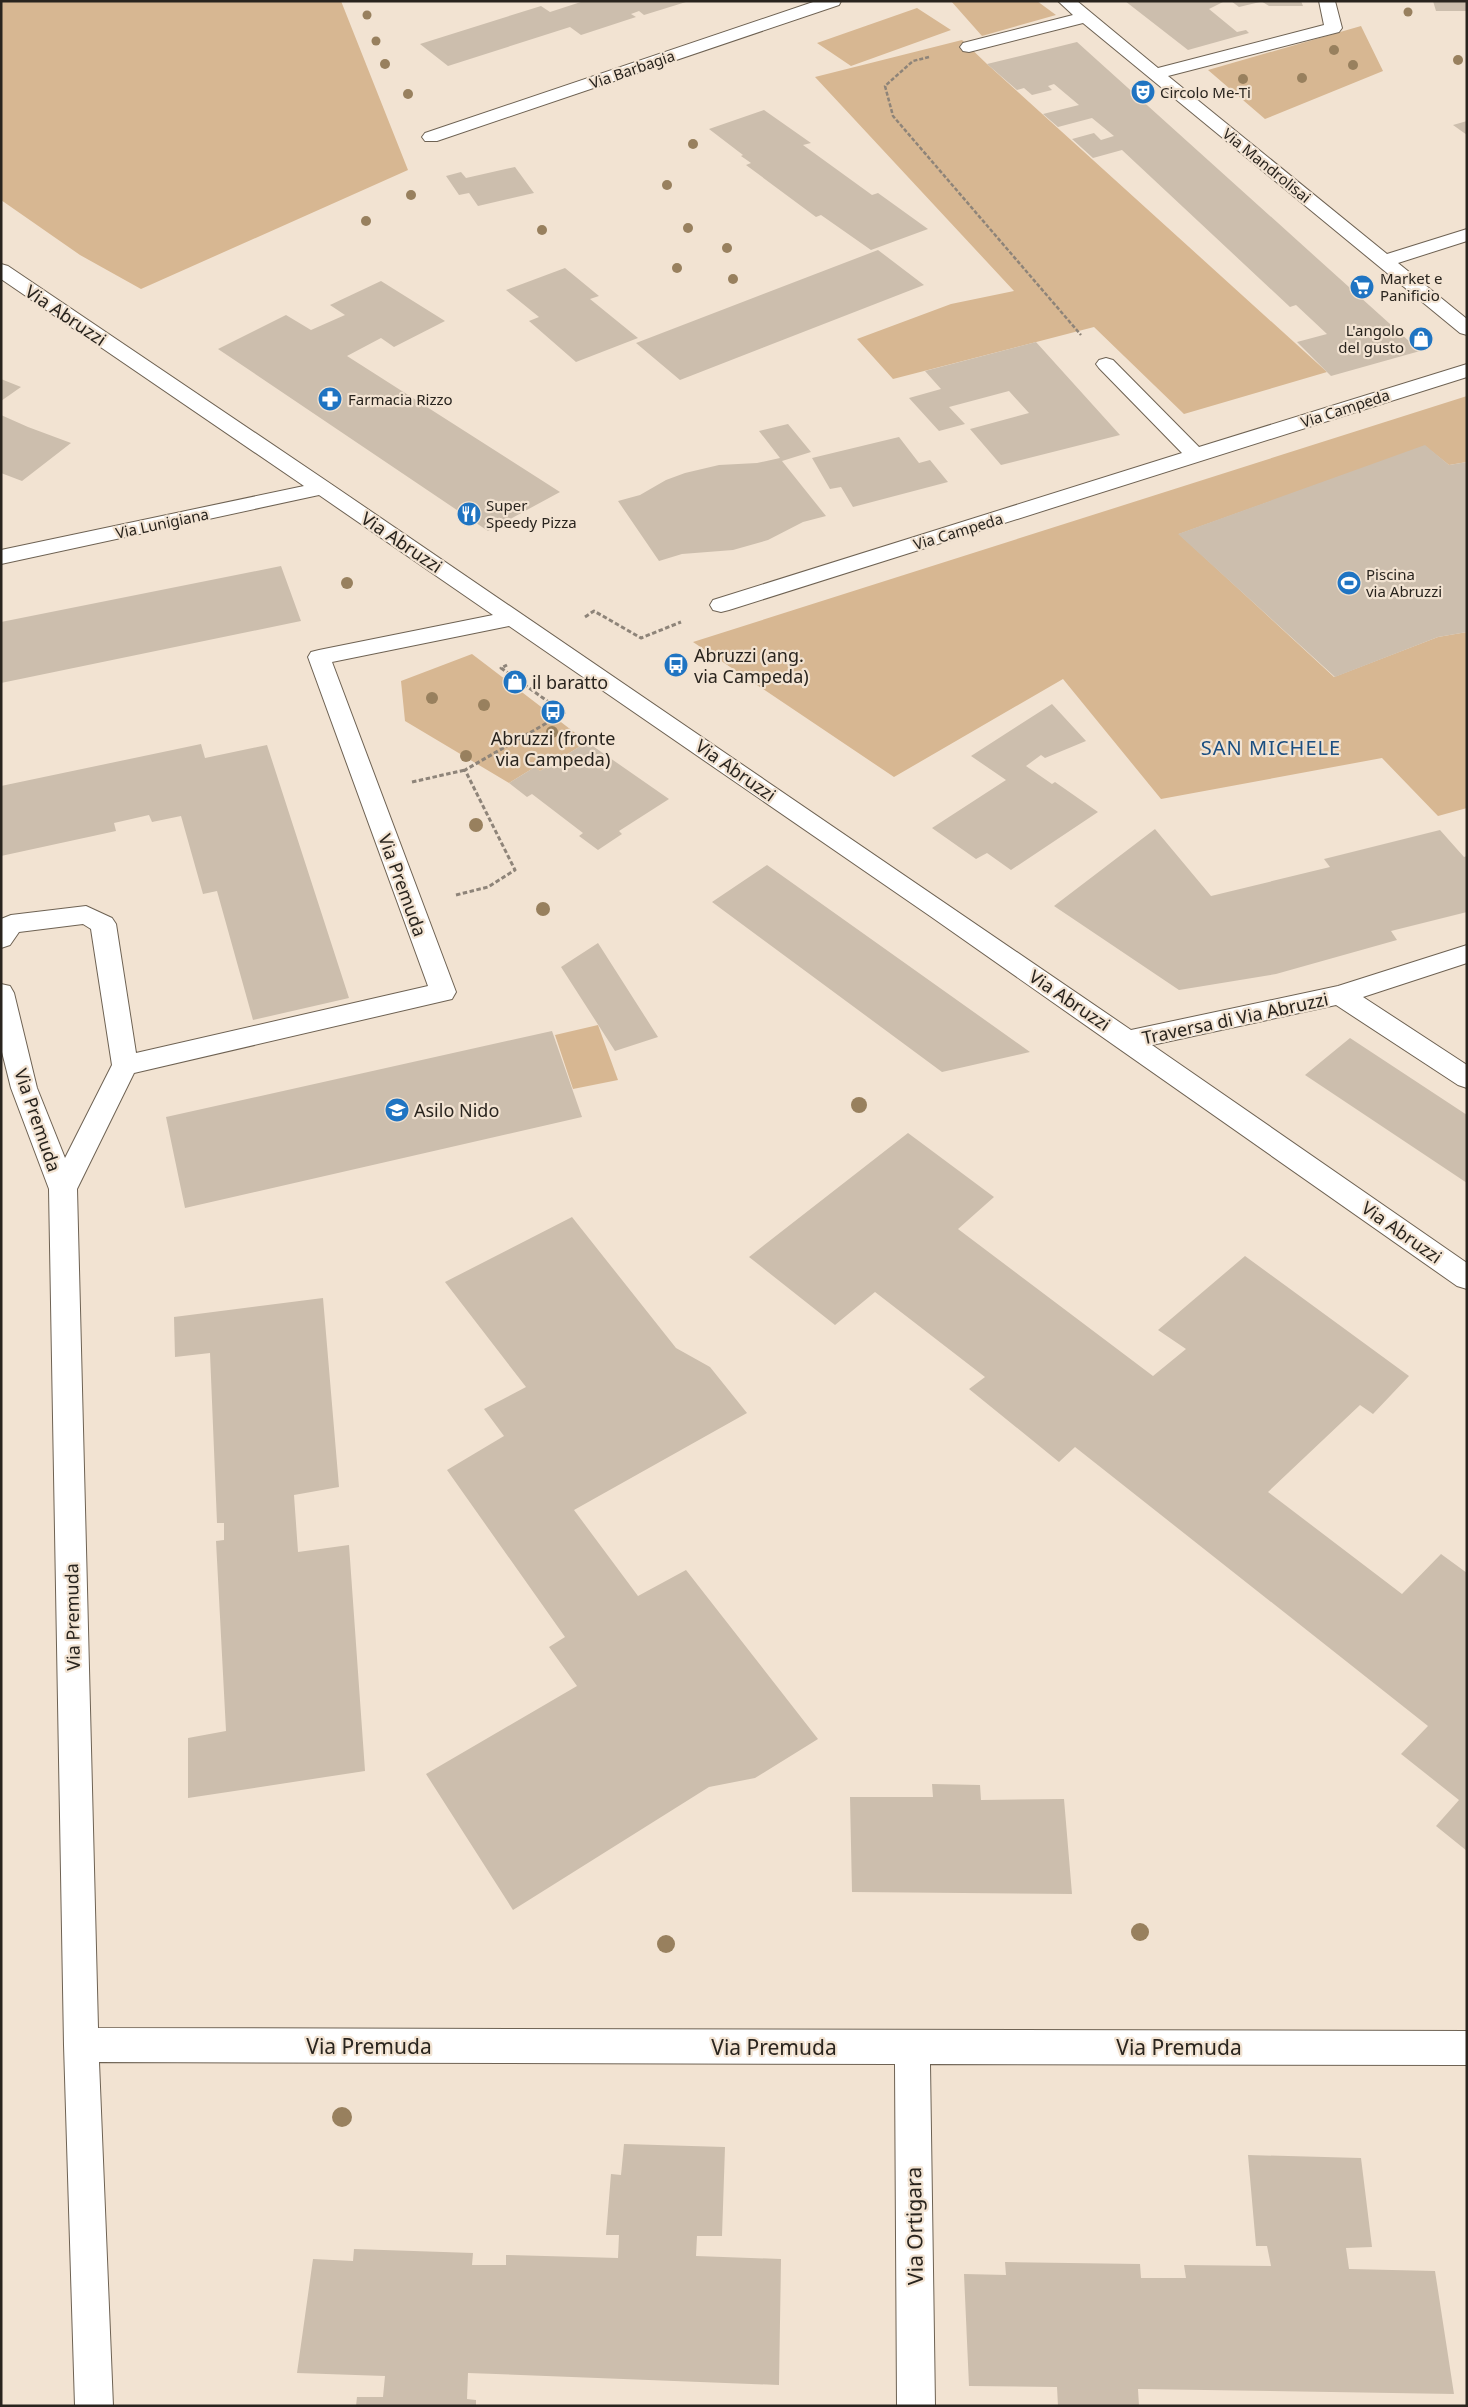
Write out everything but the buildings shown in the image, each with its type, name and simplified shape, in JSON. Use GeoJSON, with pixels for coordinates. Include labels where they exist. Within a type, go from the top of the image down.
{"type":"FeatureCollection","features":[{"type":"Feature","properties":{"kind":"street","name":"Via Barbagia"},"geometry":{"type":"LineString","coordinates":[[430,137],[833,1]]}},
{"type":"Feature","properties":{"kind":"street","name":"Via Mandrolisai"},"geometry":{"type":"LineString","coordinates":[[1066,1],[1467,329]]}},
{"type":"Feature","properties":{"kind":"street"},"geometry":{"type":"LineString","coordinates":[[1155,74],[1333,28],[1327,1]]}},
{"type":"Feature","properties":{"kind":"street"},"geometry":{"type":"LineString","coordinates":[[969,47],[1086,17]]}},
{"type":"Feature","properties":{"kind":"street"},"geometry":{"type":"LineString","coordinates":[[1383,261],[1467,235]]}},
{"type":"Feature","properties":{"kind":"street","name":"Via Abruzzi"},"geometry":{"type":"LineString","coordinates":[[1,270],[549,641],[1129,1040],[1467,1278]]}},
{"type":"Feature","properties":{"kind":"street"},"geometry":{"type":"LineString","coordinates":[[1106,364],[1196,456]]}},
{"type":"Feature","properties":{"kind":"street","name":"Via Campeda"},"geometry":{"type":"LineString","coordinates":[[721,606],[1467,370]]}},
{"type":"Feature","properties":{"kind":"street","name":"Via Lunigiana"},"geometry":{"type":"LineString","coordinates":[[1,558],[324,488]]}},
{"type":"Feature","properties":{"kind":"street","name":"Via Premuda"},"geometry":{"type":"LineString","coordinates":[[63,1188],[125,1066],[443,992],[319,657],[513,618]]}},
{"type":"Feature","properties":{"kind":"street"},"geometry":{"type":"LineString","coordinates":[[1,939],[11,924],[86,915],[103,924],[125,1066]]}},
{"type":"Feature","properties":{"kind":"street","name":"Traversa di Via Abruzzi"},"geometry":{"type":"LineString","coordinates":[[1129,1040],[1340,995],[1467,954]]}},
{"type":"Feature","properties":{"kind":"street","name":"Via Premuda"},"geometry":{"type":"LineString","coordinates":[[1,993],[24,1088],[63,1188],[81,2045],[94,2406]]}},
{"type":"Feature","properties":{"kind":"street","name":"Traversa di Via Abruzzi"},"geometry":{"type":"LineString","coordinates":[[1340,995],[1467,1078]]}},
{"type":"Feature","properties":{"kind":"street","name":"Via Premuda"},"geometry":{"type":"LineString","coordinates":[[81,2045],[1467,2048]]}},
{"type":"Feature","properties":{"kind":"street","name":"Via Ortigara"},"geometry":{"type":"LineString","coordinates":[[912,2047],[916,2406]]}},
{"type":"Feature","properties":{"kind":"path"},"geometry":{"type":"LineString","coordinates":[[969,47],[913,60],[885,86],[893,116],[1106,364]]}},
{"type":"Feature","properties":{"kind":"path"},"geometry":{"type":"LineString","coordinates":[[369,792],[465,770],[564,713],[501,668],[549,641],[594,611],[641,638]]}},
{"type":"Feature","properties":{"kind":"path"},"geometry":{"type":"LineString","coordinates":[[411,905],[488,887],[515,870],[465,770]]}},
{"type":"Feature","properties":{"kind":"shaded area"},"geometry":{"type":"Polygon","coordinates":[[[1,1],[341,1],[408,170],[141,289],[80,255],[1,200],[1,1]]]}},
{"type":"Feature","properties":{"kind":"shaded area"},"geometry":{"type":"Polygon","coordinates":[[[951,1],[1037,1],[1056,15],[982,36],[951,1]]]}},
{"type":"Feature","properties":{"kind":"shaded area"},"geometry":{"type":"Polygon","coordinates":[[[917,8],[951,30],[851,66],[817,43],[917,8]]]}},
{"type":"Feature","properties":{"kind":"shaded area"},"geometry":{"type":"Polygon","coordinates":[[[1361,26],[1383,71],[1265,119],[1208,70],[1361,26]]]}},
{"type":"Feature","properties":{"kind":"shaded area"},"geometry":{"type":"Polygon","coordinates":[[[962,40],[1327,372],[1184,414],[1094,327],[893,379],[857,339],[951,304],[1014,291],[815,77],[962,40]]]}},
{"type":"Feature","properties":{"kind":"shaded area"},"geometry":{"type":"Polygon","coordinates":[[[1467,396],[1467,462],[1449,465],[1425,446],[1179,534],[1334,677],[1438,637],[1467,632],[1467,808],[1438,816],[1382,758],[1161,799],[1063,679],[894,777],[693,642],[1467,396]]]}},
{"type":"Feature","properties":{"kind":"shaded area"},"geometry":{"type":"Polygon","coordinates":[[[472,654],[587,742],[540,771],[535,767],[509,783],[405,721],[401,681],[472,654]]]}},
{"type":"Feature","properties":{"kind":"shaded area"},"geometry":{"type":"Polygon","coordinates":[[[598,1025],[618,1080],[573,1089],[555,1035],[598,1025]]]}},
{"type":"Feature","properties":{"kind":"place","name":"Circolo Me-Ti"},"geometry":{"type":"Point","coordinates":[1143,92]}},
{"type":"Feature","properties":{"kind":"place","name":"Market e Panificio"},"geometry":{"type":"Point","coordinates":[1362,287]}},
{"type":"Feature","properties":{"kind":"place","name":"L'angolo del gusto"},"geometry":{"type":"Point","coordinates":[1421,339]}},
{"type":"Feature","properties":{"kind":"place","name":"Farmacia Rizzo"},"geometry":{"type":"Point","coordinates":[330,399]}},
{"type":"Feature","properties":{"kind":"place","name":"Super Speedy Pizza"},"geometry":{"type":"Point","coordinates":[469,514]}},
{"type":"Feature","properties":{"kind":"place","name":"Piscina via Abruzzi"},"geometry":{"type":"Point","coordinates":[1349,583]}},
{"type":"Feature","properties":{"kind":"place","name":"Abruzzi (ang. via Campeda)"},"geometry":{"type":"Point","coordinates":[676,665]}},
{"type":"Feature","properties":{"kind":"place","name":"il baratto"},"geometry":{"type":"Point","coordinates":[515,682]}},
{"type":"Feature","properties":{"kind":"place","name":"Abruzzi (fronte via Campeda)"},"geometry":{"type":"Point","coordinates":[553,712]}},
{"type":"Feature","properties":{"kind":"place","name":"Asilo Nido"},"geometry":{"type":"Point","coordinates":[397,1110]}},
{"type":"Feature","properties":{"kind":"district","name":"SAN MICHELE"},"geometry":{"type":"Point","coordinates":[1271,747]}}]}
